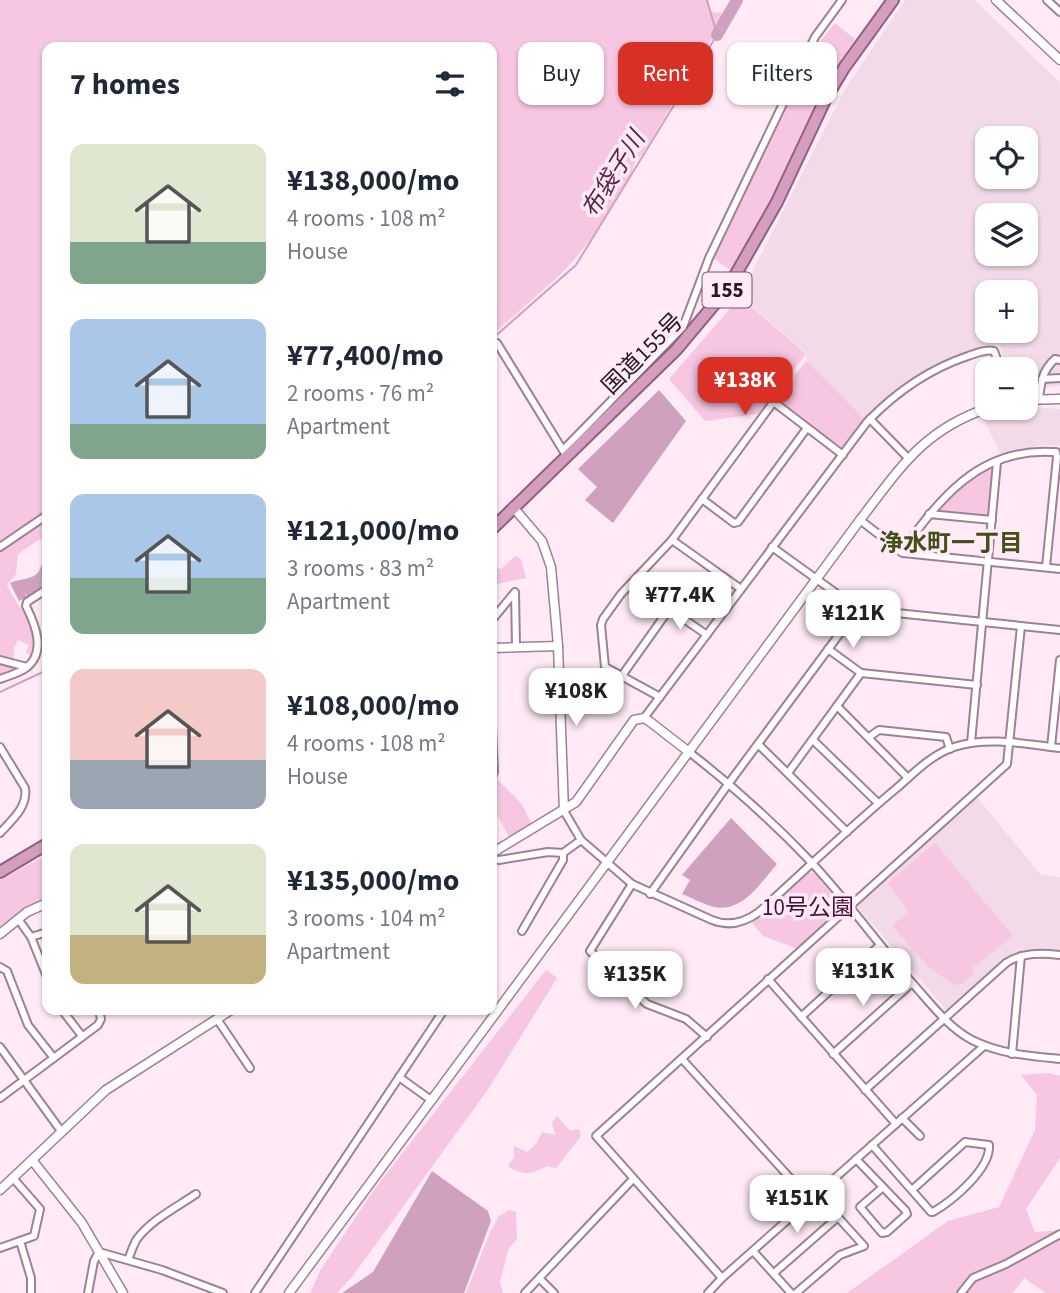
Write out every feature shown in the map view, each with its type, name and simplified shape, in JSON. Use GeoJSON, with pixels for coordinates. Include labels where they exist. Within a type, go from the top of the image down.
{"type":"FeatureCollection","features":[{"type":"Feature","properties":{"kind":"highway","name":"国道155号"},"geometry":{"type":"LineString","coordinates":[[497,524],[565,453],[676,350],[728,288],[777,202],[826,98],[892,0]]}},
{"type":"Feature","properties":{"kind":"highway"},"geometry":{"type":"LineString","coordinates":[[0,872],[42,847]]}},
{"type":"Feature","properties":{"kind":"street"},"geometry":{"type":"LineString","coordinates":[[497,343],[565,453],[683,327],[709,258],[815,37],[842,0]]}},
{"type":"Feature","properties":{"kind":"street"},"geometry":{"type":"LineString","coordinates":[[996,0],[1059,58]]}},
{"type":"Feature","properties":{"kind":"street"},"geometry":{"type":"LineString","coordinates":[[1047,0],[1060,12]]}},
{"type":"Feature","properties":{"kind":"street"},"geometry":{"type":"LineString","coordinates":[[497,850],[576,802],[634,720],[644,718],[870,419],[902,390],[958,359],[992,350],[998,357]]}},
{"type":"Feature","properties":{"kind":"street"},"geometry":{"type":"LineString","coordinates":[[1060,360],[1055,359],[1046,367],[1039,399],[1060,399]]}},
{"type":"Feature","properties":{"kind":"street"},"geometry":{"type":"LineString","coordinates":[[1042,379],[1060,378]]}},
{"type":"Feature","properties":{"kind":"street"},"geometry":{"type":"LineString","coordinates":[[660,697],[605,667],[601,625],[618,598],[672,540],[772,404],[775,403],[843,454]]}},
{"type":"Feature","properties":{"kind":"street"},"geometry":{"type":"LineString","coordinates":[[497,1011],[908,458],[942,429],[975,414]]}},
{"type":"Feature","properties":{"kind":"street"},"geometry":{"type":"LineString","coordinates":[[870,419],[908,458]]}},
{"type":"Feature","properties":{"kind":"street"},"geometry":{"type":"LineString","coordinates":[[702,499],[734,523],[738,522],[807,428]]}},
{"type":"Feature","properties":{"kind":"street"},"geometry":{"type":"LineString","coordinates":[[901,552],[943,497],[965,478],[997,462],[1027,453],[1056,452],[1046,567]]}},
{"type":"Feature","properties":{"kind":"street"},"geometry":{"type":"LineString","coordinates":[[971,743],[997,462]]}},
{"type":"Feature","properties":{"kind":"street"},"geometry":{"type":"LineString","coordinates":[[513,507],[535,530],[548,554],[554,582],[565,811],[581,840],[606,864],[650,894],[721,924],[734,924],[751,918],[928,760],[950,749],[971,743],[1009,742],[1060,748]]}},
{"type":"Feature","properties":{"kind":"street"},"geometry":{"type":"LineString","coordinates":[[929,514],[992,520]]}},
{"type":"Feature","properties":{"kind":"street"},"geometry":{"type":"LineString","coordinates":[[0,547],[42,518]]}},
{"type":"Feature","properties":{"kind":"street"},"geometry":{"type":"LineString","coordinates":[[860,520],[901,552],[1060,569]]}},
{"type":"Feature","properties":{"kind":"street"},"geometry":{"type":"LineString","coordinates":[[672,540],[741,589]]}},
{"type":"Feature","properties":{"kind":"street"},"geometry":{"type":"LineString","coordinates":[[772,547],[858,609],[1060,630]]}},
{"type":"Feature","properties":{"kind":"street"},"geometry":{"type":"LineString","coordinates":[[632,583],[707,635]]}},
{"type":"Feature","properties":{"kind":"street"},"geometry":{"type":"LineString","coordinates":[[0,679],[27,667],[38,648],[35,626],[26,606],[27,602],[42,592]]}},
{"type":"Feature","properties":{"kind":"street"},"geometry":{"type":"LineString","coordinates":[[497,614],[515,592],[516,647]]}},
{"type":"Feature","properties":{"kind":"street"},"geometry":{"type":"LineString","coordinates":[[621,677],[670,608]]}},
{"type":"Feature","properties":{"kind":"street"},"geometry":{"type":"LineString","coordinates":[[650,894],[858,609]]}},
{"type":"Feature","properties":{"kind":"street"},"geometry":{"type":"LineString","coordinates":[[722,1278],[596,1136],[1007,764],[1021,626]]}},
{"type":"Feature","properties":{"kind":"street"},"geometry":{"type":"LineString","coordinates":[[497,648],[558,646]]}},
{"type":"Feature","properties":{"kind":"street"},"geometry":{"type":"LineString","coordinates":[[828,649],[861,673],[977,685]]}},
{"type":"Feature","properties":{"kind":"street"},"geometry":{"type":"LineString","coordinates":[[0,660],[27,667]]}},
{"type":"Feature","properties":{"kind":"street"},"geometry":{"type":"LineString","coordinates":[[1051,747],[1060,660]]}},
{"type":"Feature","properties":{"kind":"street"},"geometry":{"type":"LineString","coordinates":[[788,773],[861,673]]}},
{"type":"Feature","properties":{"kind":"street"},"geometry":{"type":"LineString","coordinates":[[838,706],[908,778]]}},
{"type":"Feature","properties":{"kind":"street"},"geometry":{"type":"LineString","coordinates":[[644,718],[729,783],[812,863],[912,983],[958,1031],[984,1046],[1012,1054],[1060,1059]]}},
{"type":"Feature","properties":{"kind":"street"},"geometry":{"type":"LineString","coordinates":[[869,737],[878,730],[946,737],[950,749]]}},
{"type":"Feature","properties":{"kind":"street"},"geometry":{"type":"LineString","coordinates":[[813,740],[878,803]]}},
{"type":"Feature","properties":{"kind":"street"},"geometry":{"type":"LineString","coordinates":[[758,744],[847,832]]}},
{"type":"Feature","properties":{"kind":"street"},"geometry":{"type":"LineString","coordinates":[[0,747],[25,788],[26,795],[24,803],[0,833]]}},
{"type":"Feature","properties":{"kind":"street"},"geometry":{"type":"LineString","coordinates":[[497,860],[548,852],[563,853],[581,840]]}},
{"type":"Feature","properties":{"kind":"street"},"geometry":{"type":"LineString","coordinates":[[523,931],[563,860],[563,853]]}},
{"type":"Feature","properties":{"kind":"street"},"geometry":{"type":"LineString","coordinates":[[632,884],[590,951],[648,1004],[686,1019],[707,1037]]}},
{"type":"Feature","properties":{"kind":"street"},"geometry":{"type":"LineString","coordinates":[[0,934],[27,912],[42,905]]}},
{"type":"Feature","properties":{"kind":"street"},"geometry":{"type":"LineString","coordinates":[[18,919],[31,937],[42,964]]}},
{"type":"Feature","properties":{"kind":"street"},"geometry":{"type":"LineString","coordinates":[[31,937],[42,934]]}},
{"type":"Feature","properties":{"kind":"street"},"geometry":{"type":"LineString","coordinates":[[800,1017],[880,945]]}},
{"type":"Feature","properties":{"kind":"street"},"geometry":{"type":"LineString","coordinates":[[865,1090],[1002,967],[1021,957],[1040,953],[1060,955]]}},
{"type":"Feature","properties":{"kind":"street"},"geometry":{"type":"LineString","coordinates":[[1012,1054],[1021,957]]}},
{"type":"Feature","properties":{"kind":"street"},"geometry":{"type":"LineString","coordinates":[[0,967],[6,971],[28,1025],[53,1058]]}},
{"type":"Feature","properties":{"kind":"street"},"geometry":{"type":"LineString","coordinates":[[768,979],[896,1124]]}},
{"type":"Feature","properties":{"kind":"street"},"geometry":{"type":"LineString","coordinates":[[833,1054],[912,983]]}},
{"type":"Feature","properties":{"kind":"street"},"geometry":{"type":"LineString","coordinates":[[66,1015],[82,1036]]}},
{"type":"Feature","properties":{"kind":"street"},"geometry":{"type":"LineString","coordinates":[[0,1098],[98,1025],[100,1015]]}},
{"type":"Feature","properties":{"kind":"street"},"geometry":{"type":"LineString","coordinates":[[0,1190],[117,1082],[223,1015]]}},
{"type":"Feature","properties":{"kind":"street"},"geometry":{"type":"LineString","coordinates":[[255,1293],[441,1015]]}},
{"type":"Feature","properties":{"kind":"street"},"geometry":{"type":"LineString","coordinates":[[289,1293],[494,1015]]}},
{"type":"Feature","properties":{"kind":"street"},"geometry":{"type":"LineString","coordinates":[[217,1019],[250,1068]]}},
{"type":"Feature","properties":{"kind":"street"},"geometry":{"type":"LineString","coordinates":[[708,1293],[984,1046]]}},
{"type":"Feature","properties":{"kind":"street"},"geometry":{"type":"LineString","coordinates":[[0,1047],[61,1131]]}},
{"type":"Feature","properties":{"kind":"street"},"geometry":{"type":"LineString","coordinates":[[682,1059],[810,1200]]}},
{"type":"Feature","properties":{"kind":"street"},"geometry":{"type":"LineString","coordinates":[[399,1077],[431,1100]]}},
{"type":"Feature","properties":{"kind":"street"},"geometry":{"type":"LineString","coordinates":[[902,1118],[920,1136]]}},
{"type":"Feature","properties":{"kind":"street"},"geometry":{"type":"LineString","coordinates":[[872,1145],[931,1212],[935,1212],[978,1175],[989,1145],[967,1141],[912,1190]]}},
{"type":"Feature","properties":{"kind":"street"},"geometry":{"type":"LineString","coordinates":[[856,1159],[883,1187],[907,1214],[884,1233],[860,1207],[883,1187]]}},
{"type":"Feature","properties":{"kind":"street"},"geometry":{"type":"LineString","coordinates":[[32,1160],[82,1223],[123,1293]]}},
{"type":"Feature","properties":{"kind":"street"},"geometry":{"type":"LineString","coordinates":[[0,1248],[36,1234],[40,1211],[13,1178]]}},
{"type":"Feature","properties":{"kind":"street"},"geometry":{"type":"LineString","coordinates":[[525,1293],[633,1180]]}},
{"type":"Feature","properties":{"kind":"street"},"geometry":{"type":"LineString","coordinates":[[128,1260],[142,1235],[162,1217],[196,1194]]}},
{"type":"Feature","properties":{"kind":"street"},"geometry":{"type":"LineString","coordinates":[[753,1251],[794,1293],[839,1255],[864,1246],[817,1194]]}},
{"type":"Feature","properties":{"kind":"street"},"geometry":{"type":"LineString","coordinates":[[774,1273],[838,1217]]}},
{"type":"Feature","properties":{"kind":"street"},"geometry":{"type":"LineString","coordinates":[[961,1293],[973,1278],[1006,1264],[1060,1234]]}},
{"type":"Feature","properties":{"kind":"street"},"geometry":{"type":"LineString","coordinates":[[20,1241],[31,1278],[32,1293]]}},
{"type":"Feature","properties":{"kind":"street"},"geometry":{"type":"LineString","coordinates":[[99,1252],[223,1293]]}},
{"type":"Feature","properties":{"kind":"street"},"geometry":{"type":"LineString","coordinates":[[88,1293],[94,1261],[99,1252]]}},
{"type":"Feature","properties":{"kind":"street"},"geometry":{"type":"LineString","coordinates":[[540,1279],[554,1293]]}},
{"type":"Feature","properties":{"kind":"shaded area"},"geometry":{"type":"Polygon","coordinates":[[[905,0],[975,0],[1060,83],[1060,386],[1038,388],[1038,357],[1004,357],[999,345],[984,345],[930,367],[899,388],[865,418],[807,363],[806,353],[740,296],[837,105],[905,0]]]}},
{"type":"Feature","properties":{"kind":"shaded area"},"geometry":{"type":"Polygon","coordinates":[[[659,390],[686,421],[613,523],[585,500],[597,487],[578,469],[659,390]]]}},
{"type":"Feature","properties":{"kind":"shaded area"},"geometry":{"type":"Polygon","coordinates":[[[1038,407],[1060,409],[1060,446],[1044,445],[1001,455],[984,420],[1038,420],[1038,407]]]}},
{"type":"Feature","properties":{"kind":"shaded area"},"geometry":{"type":"Polygon","coordinates":[[[42,565],[42,589],[28,597],[24,592],[27,597],[19,601],[10,583],[29,578],[39,571],[42,565]]]}},
{"type":"Feature","properties":{"kind":"shaded area"},"geometry":{"type":"Polygon","coordinates":[[[977,797],[1041,875],[1060,877],[1060,952],[1018,953],[1000,962],[948,1012],[856,905],[977,797]]]}},
{"type":"Feature","properties":{"kind":"shaded area"},"geometry":{"type":"Polygon","coordinates":[[[731,818],[777,864],[742,901],[724,908],[714,907],[682,894],[690,880],[682,875],[731,818]]]}},
{"type":"Feature","properties":{"kind":"shaded area"},"geometry":{"type":"Polygon","coordinates":[[[432,1171],[488,1211],[491,1221],[464,1293],[342,1293],[373,1272],[432,1171]]]}},
{"type":"Feature","properties":{"kind":"green space"},"geometry":{"type":"Polygon","coordinates":[[[0,0],[708,0],[711,12],[724,13],[738,0],[742,0],[710,42],[618,42],[618,105],[672,105],[589,241],[560,275],[497,331],[497,42],[42,42],[42,516],[0,545],[0,0]]]}},
{"type":"Feature","properties":{"kind":"green space"},"geometry":{"type":"Polygon","coordinates":[[[835,23],[856,40],[837,69],[837,42],[820,42],[835,23]]]}},
{"type":"Feature","properties":{"kind":"green space"},"geometry":{"type":"Polygon","coordinates":[[[786,105],[816,105],[783,179],[736,269],[730,270],[713,258],[786,105]]]}},
{"type":"Feature","properties":{"kind":"green space"},"geometry":{"type":"Polygon","coordinates":[[[740,297],[806,354],[758,414],[705,421],[669,379],[740,297]]]}},
{"type":"Feature","properties":{"kind":"green space"},"geometry":{"type":"Polygon","coordinates":[[[806,361],[865,419],[843,448],[776,401],[806,361]]]}},
{"type":"Feature","properties":{"kind":"green space"},"geometry":{"type":"Polygon","coordinates":[[[990,468],[994,471],[990,514],[987,516],[943,511],[939,508],[962,485],[990,468]]]}},
{"type":"Feature","properties":{"kind":"green space"},"geometry":{"type":"Polygon","coordinates":[[[42,522],[42,539],[18,554],[16,574],[7,585],[31,627],[31,656],[26,653],[29,645],[18,640],[14,648],[13,670],[0,676],[0,551],[42,522]]]}},
{"type":"Feature","properties":{"kind":"green space"},"geometry":{"type":"Polygon","coordinates":[[[515,556],[521,559],[526,578],[497,584],[497,568],[501,569],[515,556]]]}},
{"type":"Feature","properties":{"kind":"green space"},"geometry":{"type":"Polygon","coordinates":[[[497,779],[521,803],[532,824],[509,837],[498,815],[497,779]]]}},
{"type":"Feature","properties":{"kind":"green space"},"geometry":{"type":"Polygon","coordinates":[[[935,843],[1013,936],[971,969],[975,973],[962,984],[954,985],[930,968],[892,926],[909,912],[888,883],[935,843]]]}},
{"type":"Feature","properties":{"kind":"green space"},"geometry":{"type":"Polygon","coordinates":[[[42,858],[42,902],[33,905],[0,929],[0,880],[42,858]]]}},
{"type":"Feature","properties":{"kind":"green space","name":"10号公園"},"geometry":{"type":"Polygon","coordinates":[[[808,872],[814,873],[843,908],[798,949],[763,936],[752,923],[808,872]]]}},
{"type":"Feature","properties":{"kind":"green space"},"geometry":{"type":"Polygon","coordinates":[[[546,970],[557,978],[489,1088],[352,1277],[337,1293],[310,1293],[321,1269],[376,1187],[546,970]]]}},
{"type":"Feature","properties":{"kind":"green space"},"geometry":{"type":"Polygon","coordinates":[[[1049,1073],[1060,1076],[1060,1158],[1026,1209],[1035,1232],[1060,1230],[1060,1293],[1046,1293],[1024,1278],[1013,1293],[847,1293],[948,1221],[999,1207],[1035,1130],[1037,1095],[1021,1075],[1049,1073]]]}},
{"type":"Feature","properties":{"kind":"green space"},"geometry":{"type":"Polygon","coordinates":[[[557,1116],[570,1131],[579,1129],[581,1136],[556,1168],[547,1166],[528,1173],[508,1166],[514,1157],[514,1146],[527,1152],[536,1144],[542,1132],[555,1135],[552,1122],[557,1116]]]}},
{"type":"Feature","properties":{"kind":"green space"},"geometry":{"type":"Polygon","coordinates":[[[509,1210],[516,1212],[517,1239],[508,1250],[500,1283],[503,1293],[466,1293],[490,1232],[499,1216],[509,1210]]]}},
{"type":"Feature","properties":{"kind":"waterway","name":"布袋子川"},"geometry":{"type":"LineString","coordinates":[[497,335],[576,265],[717,35],[707,0]]}},
{"type":"Feature","properties":{"kind":"waterway"},"geometry":{"type":"LineString","coordinates":[[717,35],[737,0]]}},
{"type":"Feature","properties":{"kind":"waterway","name":"布袋子川"},"geometry":{"type":"LineString","coordinates":[[0,692],[42,672]]}},
{"type":"Feature","properties":{"kind":"district","name":"浄水町一丁目"},"geometry":{"type":"Point","coordinates":[951,543]}}]}
